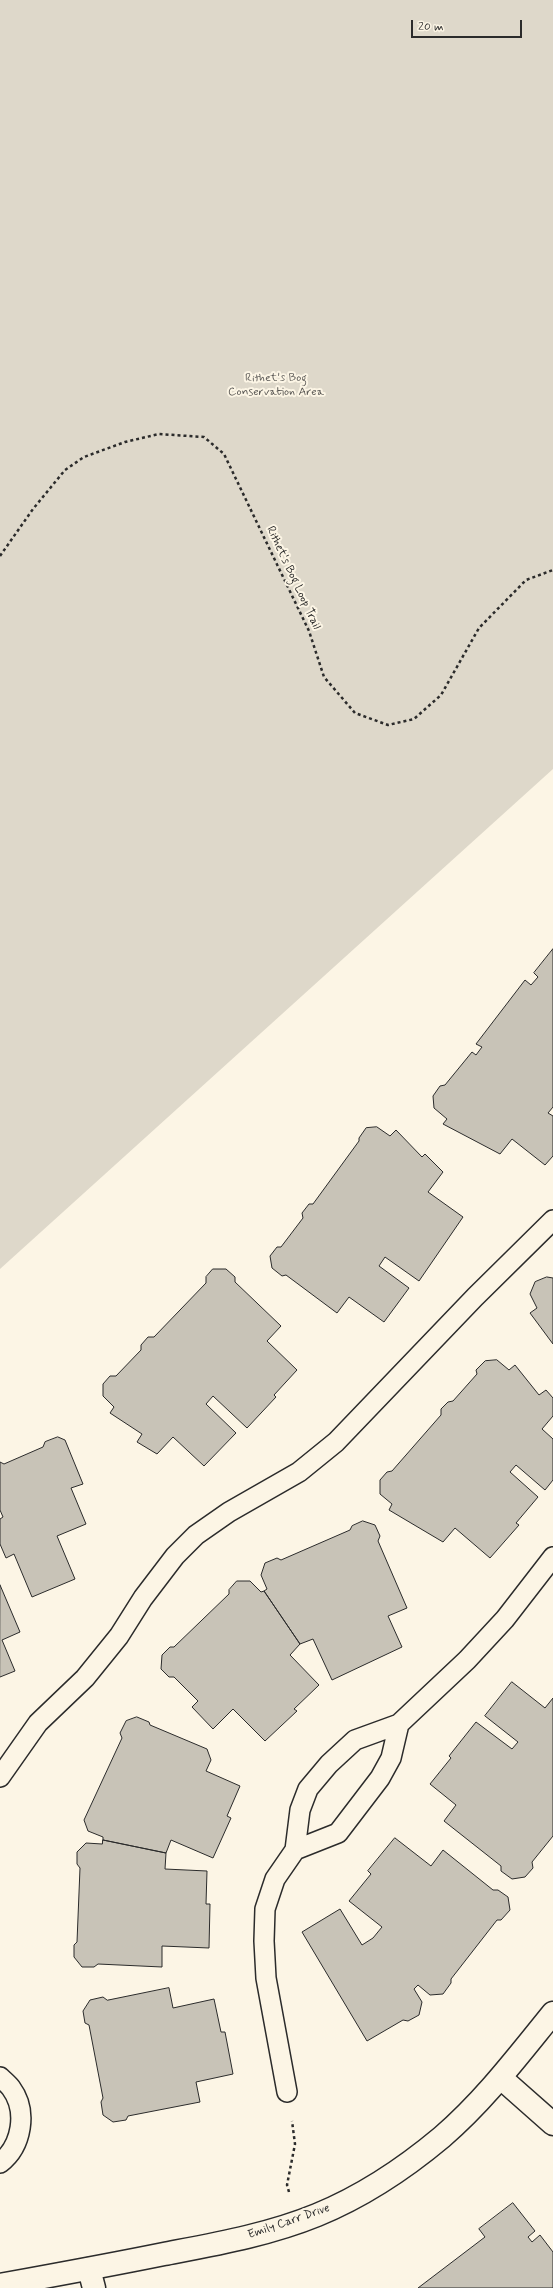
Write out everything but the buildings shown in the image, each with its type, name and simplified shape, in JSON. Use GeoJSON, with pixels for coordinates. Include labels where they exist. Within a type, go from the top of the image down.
{"type":"FeatureCollection","features":[{"type":"Feature","properties":{"kind":"street","name":"Emily Carr Drive"},"geometry":{"type":"LineString","coordinates":[[0,2285],[91,2278],[254,2235],[317,2215],[364,2191],[406,2165],[442,2137],[501,2078],[553,2012]]}},
{"type":"Feature","properties":{"kind":"street"},"geometry":{"type":"LineString","coordinates":[[501,2078],[553,2124]]}},
{"type":"Feature","properties":{"kind":"lane"},"geometry":{"type":"LineString","coordinates":[[0,1777],[38,1723],[90,1672],[119,1636],[143,1598],[175,1556],[196,1535],[229,1512],[299,1472],[336,1442],[475,1297],[553,1220]]}},
{"type":"Feature","properties":{"kind":"lane"},"geometry":{"type":"LineString","coordinates":[[287,2092],[266,1978],[264,1941],[265,1909],[275,1879],[295,1850],[300,1810],[308,1789],[355,1740],[399,1724],[467,1660],[505,1619],[553,1557]]}},
{"type":"Feature","properties":{"kind":"lane"},"geometry":{"type":"LineString","coordinates":[[295,1850],[338,1833],[380,1778],[391,1758],[399,1724]]}},
{"type":"Feature","properties":{"kind":"lane"},"geometry":{"type":"LineString","coordinates":[[0,2077],[11,2088],[20,2106],[21,2127],[15,2146],[0,2163]]}},
{"type":"Feature","properties":{"kind":"path","name":"Rithet's Bog Loop Trail"},"geometry":{"type":"LineString","coordinates":[[0,556],[34,509],[65,470],[84,457],[125,442],[159,434],[204,437],[224,454],[309,631],[324,678],[355,713],[388,725],[414,719],[441,695],[478,628],[526,580],[553,570]]}},
{"type":"Feature","properties":{"kind":"path"},"geometry":{"type":"LineString","coordinates":[[287,2092],[295,2144],[287,2185],[296,2222]]}},
{"type":"Feature","properties":{"kind":"green space","name":"Rithet's Bog Conservation Area"},"geometry":{"type":"Polygon","coordinates":[[[0,0],[553,0],[553,769],[0,1269],[0,0]]]}}]}
